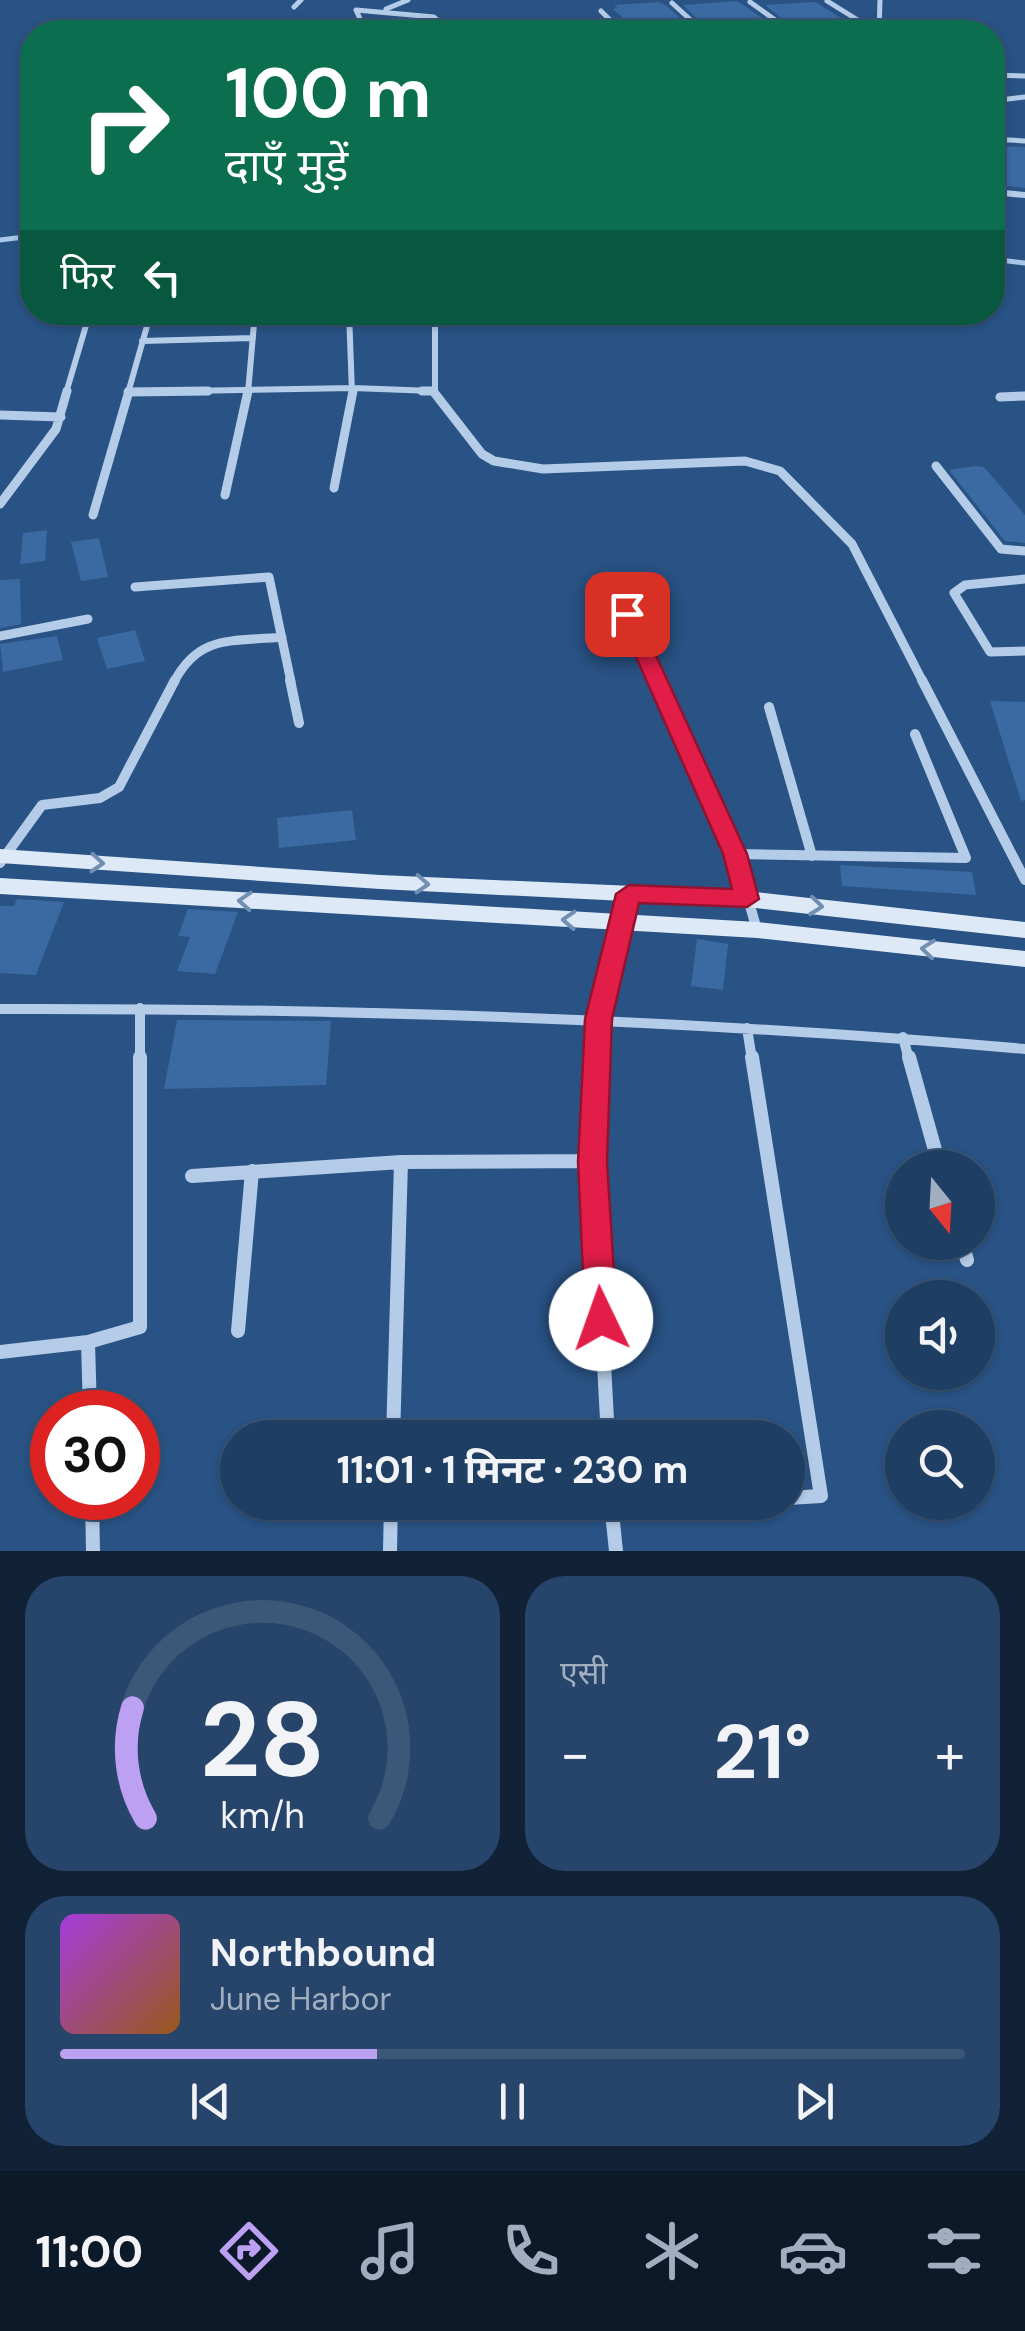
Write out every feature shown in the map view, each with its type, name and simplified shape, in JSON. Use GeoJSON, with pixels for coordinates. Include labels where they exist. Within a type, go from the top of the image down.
{"type":"FeatureCollection","features":[{"type":"Feature","properties":{"kind":"street"},"geometry":{"type":"LineString","coordinates":[[294,6],[301,0]]}},
{"type":"Feature","properties":{"kind":"street"},"geometry":{"type":"LineString","coordinates":[[381,11],[408,0]]}},
{"type":"Feature","properties":{"kind":"street"},"geometry":{"type":"LineString","coordinates":[[827,1],[858,20]]}},
{"type":"Feature","properties":{"kind":"street"},"geometry":{"type":"LineString","coordinates":[[750,2],[775,20]]}},
{"type":"Feature","properties":{"kind":"street"},"geometry":{"type":"LineString","coordinates":[[672,3],[691,20]]}},
{"type":"Feature","properties":{"kind":"street"},"geometry":{"type":"LineString","coordinates":[[361,20],[356,10],[437,20]]}},
{"type":"Feature","properties":{"kind":"street"},"geometry":{"type":"LineString","coordinates":[[600,11],[609,20]]}},
{"type":"Feature","properties":{"kind":"street"},"geometry":{"type":"LineString","coordinates":[[0,504],[48,442],[61,418],[86,325]]}},
{"type":"Feature","properties":{"kind":"street"},"geometry":{"type":"LineString","coordinates":[[93,514],[147,325]]}},
{"type":"Feature","properties":{"kind":"street"},"geometry":{"type":"LineString","coordinates":[[224,495],[248,391],[254,325]]}},
{"type":"Feature","properties":{"kind":"street"},"geometry":{"type":"LineString","coordinates":[[334,488],[353,388],[350,325]]}},
{"type":"Feature","properties":{"kind":"street"},"geometry":{"type":"LineString","coordinates":[[435,325],[433,391],[482,454],[508,465],[543,469],[746,461],[780,471],[852,544],[1025,880]]}},
{"type":"Feature","properties":{"kind":"street"},"geometry":{"type":"LineString","coordinates":[[142,341],[253,338]]}},
{"type":"Feature","properties":{"kind":"street"},"geometry":{"type":"LineString","coordinates":[[128,392],[353,388],[433,391]]}},
{"type":"Feature","properties":{"kind":"street"},"geometry":{"type":"LineString","coordinates":[[1000,397],[1025,396]]}},
{"type":"Feature","properties":{"kind":"street"},"geometry":{"type":"LineString","coordinates":[[0,415],[61,418]]}},
{"type":"Feature","properties":{"kind":"street"},"geometry":{"type":"LineString","coordinates":[[936,466],[1001,549],[1025,551]]}},
{"type":"Feature","properties":{"kind":"street"},"geometry":{"type":"LineString","coordinates":[[135,587],[270,577],[300,723]]}},
{"type":"Feature","properties":{"kind":"street"},"geometry":{"type":"LineString","coordinates":[[1024,654],[990,652],[954,592],[965,585],[1025,579]]}},
{"type":"Feature","properties":{"kind":"street"},"geometry":{"type":"LineString","coordinates":[[627,614],[735,854],[757,930]]}},
{"type":"Feature","properties":{"kind":"street"},"geometry":{"type":"LineString","coordinates":[[0,636],[88,619]]}},
{"type":"Feature","properties":{"kind":"street"},"geometry":{"type":"LineString","coordinates":[[1,859],[42,806],[100,798],[119,787],[187,658],[194,652],[214,644],[282,637]]}},
{"type":"Feature","properties":{"kind":"street"},"geometry":{"type":"LineString","coordinates":[[769,707],[812,856]]}},
{"type":"Feature","properties":{"kind":"street"},"geometry":{"type":"LineString","coordinates":[[735,854],[966,858],[914,734]]}},
{"type":"Feature","properties":{"kind":"street"},"geometry":{"type":"LineString","coordinates":[[1,859],[747,899],[1025,930]]}},
{"type":"Feature","properties":{"kind":"street"},"geometry":{"type":"LineString","coordinates":[[0,886],[757,930],[1025,960]]}},
{"type":"Feature","properties":{"kind":"street"},"geometry":{"type":"LineString","coordinates":[[607,1420],[593,1162],[598,1019],[629,894]]}},
{"type":"Feature","properties":{"kind":"street"},"geometry":{"type":"LineString","coordinates":[[0,1352],[88,1342],[140,1327],[140,1008]]}},
{"type":"Feature","properties":{"kind":"street"},"geometry":{"type":"LineString","coordinates":[[0,1009],[140,1008],[598,1019],[903,1037],[1025,1049]]}},
{"type":"Feature","properties":{"kind":"street"},"geometry":{"type":"LineString","coordinates":[[747,1028],[820,1496],[805,1497]]}},
{"type":"Feature","properties":{"kind":"street"},"geometry":{"type":"LineString","coordinates":[[903,1037],[935,1150]]}},
{"type":"Feature","properties":{"kind":"street"},"geometry":{"type":"LineString","coordinates":[[192,1176],[400,1162],[593,1162]]}},
{"type":"Feature","properties":{"kind":"street"},"geometry":{"type":"LineString","coordinates":[[393,1420],[400,1162]]}},
{"type":"Feature","properties":{"kind":"street"},"geometry":{"type":"LineString","coordinates":[[238,1332],[252,1171]]}},
{"type":"Feature","properties":{"kind":"street"},"geometry":{"type":"LineString","coordinates":[[88,1342],[89,1390]]}},
{"type":"Feature","properties":{"kind":"street"},"geometry":{"type":"LineString","coordinates":[[93,1520],[94,1551]]}},
{"type":"Feature","properties":{"kind":"street"},"geometry":{"type":"LineString","coordinates":[[390,1551],[391,1520]]}},
{"type":"Feature","properties":{"kind":"street"},"geometry":{"type":"LineString","coordinates":[[613,1520],[616,1551]]}},
{"type":"Feature","properties":{"kind":"building"},"geometry":{"type":"Polygon","coordinates":[[[737,1],[765,20],[698,20],[683,5],[737,1]]]}},
{"type":"Feature","properties":{"kind":"building"},"geometry":{"type":"Polygon","coordinates":[[[658,2],[682,20],[625,20],[613,9],[618,8],[614,5],[658,2]]]}},
{"type":"Feature","properties":{"kind":"building"},"geometry":{"type":"Polygon","coordinates":[[[815,2],[844,20],[783,20],[765,5],[815,2]]]}},
{"type":"Feature","properties":{"kind":"building"},"geometry":{"type":"Polygon","coordinates":[[[1005,146],[1025,147],[1025,188],[1007,186],[1005,146]]]}},
{"type":"Feature","properties":{"kind":"building"},"geometry":{"type":"Polygon","coordinates":[[[984,467],[1025,515],[1025,543],[1005,541],[949,470],[984,467]]]}},
{"type":"Feature","properties":{"kind":"building"},"geometry":{"type":"Polygon","coordinates":[[[47,530],[45,561],[20,564],[23,533],[47,530]]]}},
{"type":"Feature","properties":{"kind":"building"},"geometry":{"type":"Polygon","coordinates":[[[99,538],[108,577],[81,581],[71,542],[99,538]]]}},
{"type":"Feature","properties":{"kind":"building"},"geometry":{"type":"Polygon","coordinates":[[[20,579],[21,624],[0,628],[0,580],[20,579]]]}},
{"type":"Feature","properties":{"kind":"building"},"geometry":{"type":"Polygon","coordinates":[[[135,630],[145,661],[107,669],[97,638],[135,630]]]}},
{"type":"Feature","properties":{"kind":"building"},"geometry":{"type":"Polygon","coordinates":[[[57,636],[63,660],[3,672],[0,644],[57,636]]]}},
{"type":"Feature","properties":{"kind":"building"},"geometry":{"type":"Polygon","coordinates":[[[990,701],[1025,702],[1025,800],[1021,801],[990,701]]]}},
{"type":"Feature","properties":{"kind":"building"},"geometry":{"type":"Polygon","coordinates":[[[352,810],[356,840],[279,848],[277,818],[352,810]]]}},
{"type":"Feature","properties":{"kind":"building"},"geometry":{"type":"Polygon","coordinates":[[[840,865],[972,872],[976,895],[842,886],[840,865]]]}},
{"type":"Feature","properties":{"kind":"building"},"geometry":{"type":"Polygon","coordinates":[[[17,899],[64,902],[36,975],[0,973],[0,906],[14,906],[17,899]]]}},
{"type":"Feature","properties":{"kind":"building"},"geometry":{"type":"Polygon","coordinates":[[[188,909],[238,912],[215,974],[177,971],[190,937],[178,936],[188,909]]]}},
{"type":"Feature","properties":{"kind":"building"},"geometry":{"type":"Polygon","coordinates":[[[697,939],[728,944],[723,990],[691,986],[697,939]]]}},
{"type":"Feature","properties":{"kind":"building"},"geometry":{"type":"Polygon","coordinates":[[[177,1020],[331,1021],[326,1085],[164,1089],[177,1020]]]}},
{"type":"Feature","properties":{"kind":"waterway"},"geometry":{"type":"LineString","coordinates":[[0,240],[20,238]]}},
{"type":"Feature","properties":{"kind":"waterway"},"geometry":{"type":"LineString","coordinates":[[1005,261],[1025,263]]}},
{"type":"Feature","properties":{"kind":"route"},"geometry":{"type":"LineString","coordinates":[[601,1319],[593,1162],[598,1019],[629,894],[747,899],[735,854],[627,614]]}}]}
